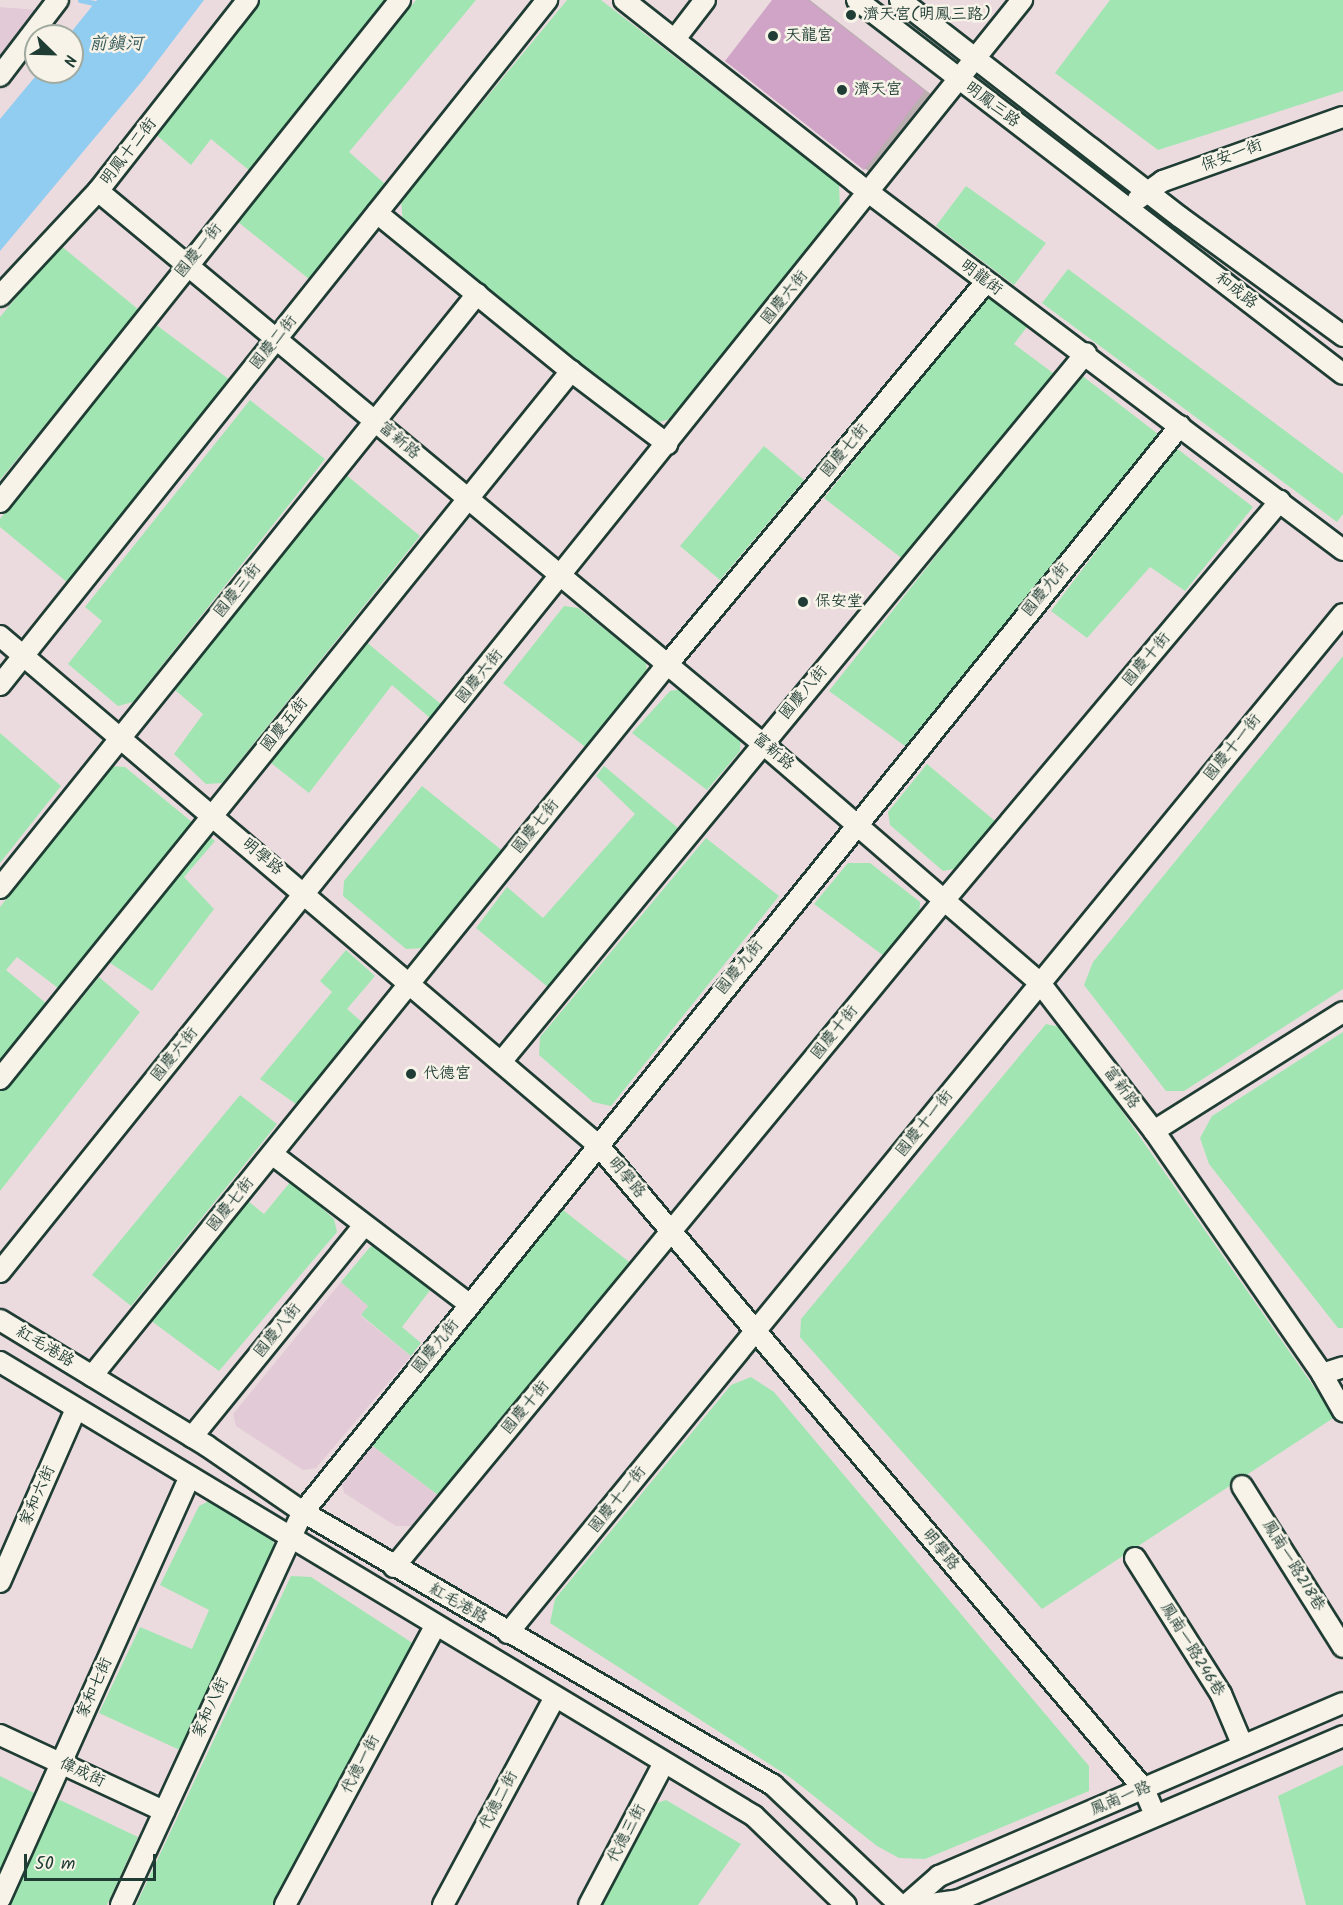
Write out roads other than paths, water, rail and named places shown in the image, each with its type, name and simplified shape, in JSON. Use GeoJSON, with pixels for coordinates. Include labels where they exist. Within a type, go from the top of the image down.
{"type":"FeatureCollection","features":[{"type":"Feature","properties":{"kind":"street"},"geometry":{"type":"LineString","coordinates":[[0,76],[58,0]]}},
{"type":"Feature","properties":{"kind":"street","name":"明鳳十二街"},"geometry":{"type":"LineString","coordinates":[[0,296],[98,191],[248,0]]}},
{"type":"Feature","properties":{"kind":"street","name":"國慶一街"},"geometry":{"type":"LineString","coordinates":[[0,502],[400,0]]}},
{"type":"Feature","properties":{"kind":"street","name":"國慶二街"},"geometry":{"type":"LineString","coordinates":[[0,685],[547,0]]}},
{"type":"Feature","properties":{"kind":"street","name":"明龍街"},"geometry":{"type":"LineString","coordinates":[[624,0],[870,194],[986,282],[1086,353],[1343,550]]}},
{"type":"Feature","properties":{"kind":"street"},"geometry":{"type":"LineString","coordinates":[[675,39],[705,0]]}},
{"type":"Feature","properties":{"kind":"street","name":"明鳳三路"},"geometry":{"type":"LineString","coordinates":[[857,0],[1129,208]]}},
{"type":"Feature","properties":{"kind":"street","name":"明鳳三路"},"geometry":{"type":"LineString","coordinates":[[900,0],[1146,190]]}},
{"type":"Feature","properties":{"kind":"street","name":"國慶六街"},"geometry":{"type":"LineString","coordinates":[[0,1272],[870,194],[1022,0]]}},
{"type":"Feature","properties":{"kind":"street","name":"保安一街"},"geometry":{"type":"LineString","coordinates":[[1129,208],[1146,190],[1343,117]]}},
{"type":"Feature","properties":{"kind":"street","name":"和成路"},"geometry":{"type":"LineString","coordinates":[[1146,190],[1343,336]]}},
{"type":"Feature","properties":{"kind":"street","name":"富新路"},"geometry":{"type":"LineString","coordinates":[[98,191],[468,498],[666,666],[762,743],[946,898],[1040,983],[1154,1131],[1322,1374],[1343,1411]]}},
{"type":"Feature","properties":{"kind":"street","name":"和成路"},"geometry":{"type":"LineString","coordinates":[[1129,208],[1343,374]]}},
{"type":"Feature","properties":{"kind":"street"},"geometry":{"type":"LineString","coordinates":[[377,213],[571,371],[668,444]]}},
{"type":"Feature","properties":{"kind":"street","name":"國慶七街"},"geometry":{"type":"LineString","coordinates":[[92,1376],[666,666],[986,282]]}},
{"type":"Feature","properties":{"kind":"street","name":"國慶三街"},"geometry":{"type":"LineString","coordinates":[[0,888],[477,294]]}},
{"type":"Feature","properties":{"kind":"street","name":"國慶八街"},"geometry":{"type":"LineString","coordinates":[[501,1062],[1086,353]]}},
{"type":"Feature","properties":{"kind":"street","name":"國慶五街"},"geometry":{"type":"LineString","coordinates":[[0,1079],[571,371]]}},
{"type":"Feature","properties":{"kind":"street","name":"國慶九街"},"geometry":{"type":"LineString","coordinates":[[303,1512],[856,823],[1180,426]]}},
{"type":"Feature","properties":{"kind":"street","name":"國慶十街"},"geometry":{"type":"LineString","coordinates":[[394,1567],[946,898],[1280,501]]}},
{"type":"Feature","properties":{"kind":"street","name":"國慶十一街"},"geometry":{"type":"LineString","coordinates":[[508,1633],[1343,614]]}},
{"type":"Feature","properties":{"kind":"street","name":"明學路"},"geometry":{"type":"LineString","coordinates":[[0,636],[411,982],[598,1145],[1144,1789],[1155,1815]]}},
{"type":"Feature","properties":{"kind":"street"},"geometry":{"type":"LineString","coordinates":[[1154,1131],[1343,1011]]}},
{"type":"Feature","properties":{"kind":"street"},"geometry":{"type":"LineString","coordinates":[[272,1154],[470,1305]]}},
{"type":"Feature","properties":{"kind":"street","name":"國慶八街"},"geometry":{"type":"LineString","coordinates":[[192,1437],[364,1226]]}},
{"type":"Feature","properties":{"kind":"street","name":"紅毛港路"},"geometry":{"type":"LineString","coordinates":[[0,1320],[192,1437],[303,1512],[394,1567],[773,1785],[793,1800],[900,1905]]}},
{"type":"Feature","properties":{"kind":"street","name":"紅毛港路"},"geometry":{"type":"LineString","coordinates":[[0,1362],[754,1816],[846,1905]]}},
{"type":"Feature","properties":{"kind":"street"},"geometry":{"type":"LineString","coordinates":[[1322,1374],[1343,1367]]}},
{"type":"Feature","properties":{"kind":"street","name":"家和六街"},"geometry":{"type":"LineString","coordinates":[[0,1582],[76,1409]]}},
{"type":"Feature","properties":{"kind":"street","name":"家和七街"},"geometry":{"type":"LineString","coordinates":[[0,1899],[190,1477]]}},
{"type":"Feature","properties":{"kind":"street","name":"鳳南一路218巷"},"geometry":{"type":"LineString","coordinates":[[1242,1486],[1343,1647]]}},
{"type":"Feature","properties":{"kind":"street","name":"家和八街"},"geometry":{"type":"LineString","coordinates":[[121,1905],[303,1512]]}},
{"type":"Feature","properties":{"kind":"street","name":"鳳南一路246巷"},"geometry":{"type":"LineString","coordinates":[[1134,1558],[1221,1695],[1243,1746]]}},
{"type":"Feature","properties":{"kind":"street","name":"代德一街"},"geometry":{"type":"LineString","coordinates":[[285,1905],[436,1625]]}},
{"type":"Feature","properties":{"kind":"street","name":"代德二街"},"geometry":{"type":"LineString","coordinates":[[443,1905],[555,1697]]}},
{"type":"Feature","properties":{"kind":"street","name":"鳳南一路"},"geometry":{"type":"LineString","coordinates":[[906,1905],[939,1876],[1343,1703]]}},
{"type":"Feature","properties":{"kind":"street","name":"偉成街"},"geometry":{"type":"LineString","coordinates":[[0,1735],[164,1811]]}},
{"type":"Feature","properties":{"kind":"street","name":"鳳南一路"},"geometry":{"type":"LineString","coordinates":[[924,1905],[959,1900],[1343,1736]]}},
{"type":"Feature","properties":{"kind":"street","name":"代德三街"},"geometry":{"type":"LineString","coordinates":[[590,1905],[664,1762]]}},
{"type":"Feature","properties":{"kind":"water","name":"前鎮河"},"geometry":{"type":"Polygon","coordinates":[[[97,0],[204,0],[143,80],[0,251],[0,119],[29,84],[84,84],[84,24],[78,24],[97,0]]]}},
{"type":"Feature","properties":{"kind":"waterway"},"geometry":{"type":"LineString","coordinates":[[80,0],[99,4]]}},
{"type":"Feature","properties":{"kind":"place","name":"濟天宮(明鳳三路)"},"geometry":{"type":"Point","coordinates":[851,15]}},
{"type":"Feature","properties":{"kind":"place","name":"天龍宮"},"geometry":{"type":"Point","coordinates":[773,36]}},
{"type":"Feature","properties":{"kind":"place","name":"濟天宮"},"geometry":{"type":"Point","coordinates":[842,90]}},
{"type":"Feature","properties":{"kind":"place","name":"保安堂"},"geometry":{"type":"Point","coordinates":[803,602]}},
{"type":"Feature","properties":{"kind":"place","name":"代德宮"},"geometry":{"type":"Point","coordinates":[411,1074]}}]}
